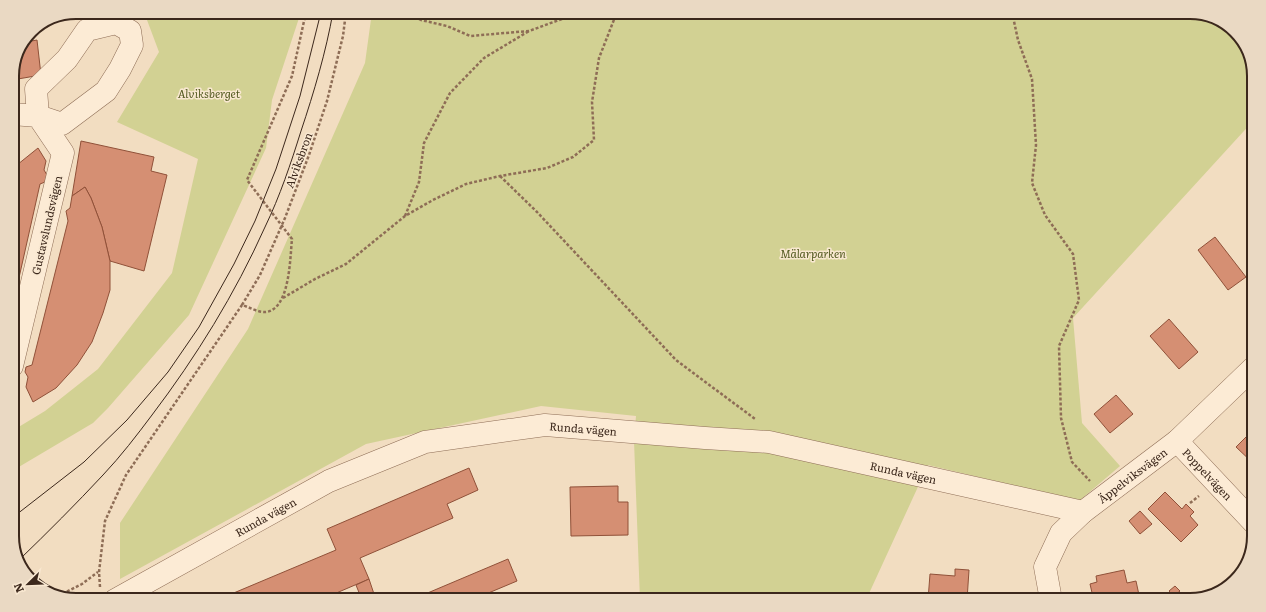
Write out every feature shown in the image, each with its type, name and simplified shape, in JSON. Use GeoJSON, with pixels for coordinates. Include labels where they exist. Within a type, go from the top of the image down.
{"type":"FeatureCollection","features":[{"type":"Feature","properties":{"kind":"street"},"geometry":{"type":"LineString","coordinates":[[19,115],[38,116],[62,124],[106,91],[132,46],[130,31],[116,23],[87,30],[67,58],[36,89],[38,116]]}},
{"type":"Feature","properties":{"kind":"street","name":"Gustavslundsvägen"},"geometry":{"type":"LineString","coordinates":[[19,337],[63,153],[38,116]]}},
{"type":"Feature","properties":{"kind":"street","name":"Äppelviksvägen"},"geometry":{"type":"LineString","coordinates":[[1050,593],[1045,567],[1061,533],[1083,512],[1178,441],[1247,374]]}},
{"type":"Feature","properties":{"kind":"street","name":"Runda vägen"},"geometry":{"type":"LineString","coordinates":[[116,593],[330,481],[425,442],[545,425],[769,442],[1083,512]]}},
{"type":"Feature","properties":{"kind":"street","name":"Poppelvägen"},"geometry":{"type":"LineString","coordinates":[[1178,441],[1247,515]]}},
{"type":"Feature","properties":{"kind":"path"},"geometry":{"type":"LineString","coordinates":[[242,305],[264,312],[274,310],[283,298],[288,279],[292,240],[247,180],[292,76],[304,19]]}},
{"type":"Feature","properties":{"kind":"path","name":"Alviksbron"},"geometry":{"type":"LineString","coordinates":[[105,593],[100,587],[99,572],[105,521],[126,475],[242,305],[260,276],[285,218],[309,155],[327,101],[343,36],[345,19]]}},
{"type":"Feature","properties":{"kind":"path"},"geometry":{"type":"LineString","coordinates":[[420,19],[447,26],[470,36],[529,31]]}},
{"type":"Feature","properties":{"kind":"path"},"geometry":{"type":"LineString","coordinates":[[405,216],[419,182],[424,143],[450,93],[484,58],[529,31],[562,19]]}},
{"type":"Feature","properties":{"kind":"path"},"geometry":{"type":"LineString","coordinates":[[283,298],[315,279],[346,264],[405,216],[432,200],[466,184],[500,176],[547,168],[573,157],[594,140],[592,102],[598,58],[614,19]]}},
{"type":"Feature","properties":{"kind":"path"},"geometry":{"type":"LineString","coordinates":[[1014,19],[1018,40],[1032,79],[1036,145],[1032,183],[1045,215],[1073,254],[1079,300],[1059,346],[1061,418],[1072,462],[1105,496]]}},
{"type":"Feature","properties":{"kind":"path"},"geometry":{"type":"LineString","coordinates":[[500,176],[537,212],[676,360],[756,420]]}},
{"type":"Feature","properties":{"kind":"path"},"geometry":{"type":"LineString","coordinates":[[66,592],[82,584],[99,572]]}},
{"type":"Feature","properties":{"kind":"green space","name":"Alviksberget"},"geometry":{"type":"Polygon","coordinates":[[[147,19],[299,19],[272,100],[266,148],[189,315],[108,408],[93,423],[19,467],[19,427],[45,411],[98,369],[172,273],[198,159],[117,122],[159,52],[147,19]]]}},
{"type":"Feature","properties":{"kind":"green space","name":"Mälarparken"},"geometry":{"type":"Polygon","coordinates":[[[371,19],[1197,19],[1215,25],[1227,33],[1241,51],[1247,73],[1247,128],[1073,318],[1082,423],[1120,466],[1079,501],[928,465],[869,593],[640,593],[634,441],[636,416],[541,406],[366,444],[120,579],[120,523],[248,329],[365,63],[371,19]]]}},
{"type":"Feature","properties":{"kind":"building"},"geometry":{"type":"Polygon","coordinates":[[[37,40],[41,75],[19,79],[21,62],[31,41],[37,40]]]}},
{"type":"Feature","properties":{"kind":"building"},"geometry":{"type":"Polygon","coordinates":[[[81,141],[154,157],[151,171],[167,175],[144,271],[110,261],[102,227],[91,198],[85,187],[72,196],[81,141]]]}},
{"type":"Feature","properties":{"kind":"building"},"geometry":{"type":"Polygon","coordinates":[[[38,148],[46,161],[44,170],[47,175],[45,182],[40,184],[19,278],[19,163],[38,148]]]}},
{"type":"Feature","properties":{"kind":"building"},"geometry":{"type":"Polygon","coordinates":[[[85,187],[91,198],[102,227],[110,261],[110,290],[92,342],[77,365],[56,388],[33,402],[26,387],[28,377],[25,372],[26,367],[32,365],[68,221],[66,211],[70,208],[72,196],[85,187]]]}},
{"type":"Feature","properties":{"kind":"building"},"geometry":{"type":"Polygon","coordinates":[[[1215,237],[1246,277],[1228,290],[1198,250],[1215,237]]]}},
{"type":"Feature","properties":{"kind":"building"},"geometry":{"type":"Polygon","coordinates":[[[1169,319],[1198,352],[1179,369],[1150,336],[1169,319]]]}},
{"type":"Feature","properties":{"kind":"building"},"geometry":{"type":"Polygon","coordinates":[[[1116,395],[1133,414],[1110,433],[1094,414],[1116,395]]]}},
{"type":"Feature","properties":{"kind":"building"},"geometry":{"type":"Polygon","coordinates":[[[1247,436],[1247,457],[1236,447],[1247,436]]]}},
{"type":"Feature","properties":{"kind":"building"},"geometry":{"type":"Polygon","coordinates":[[[469,468],[478,490],[447,504],[453,518],[360,558],[369,579],[336,593],[234,593],[336,550],[327,529],[469,468]]]}},
{"type":"Feature","properties":{"kind":"building"},"geometry":{"type":"Polygon","coordinates":[[[618,486],[618,502],[628,502],[628,535],[571,536],[570,487],[618,486]]]}},
{"type":"Feature","properties":{"kind":"building"},"geometry":{"type":"Polygon","coordinates":[[[1165,492],[1182,509],[1186,504],[1194,512],[1190,516],[1198,525],[1181,542],[1148,509],[1165,492]]]}},
{"type":"Feature","properties":{"kind":"building"},"geometry":{"type":"Polygon","coordinates":[[[1140,511],[1152,524],[1140,534],[1129,521],[1140,511]]]}},
{"type":"Feature","properties":{"kind":"building"},"geometry":{"type":"Polygon","coordinates":[[[508,559],[517,581],[488,593],[428,593],[508,559]]]}},
{"type":"Feature","properties":{"kind":"building"},"geometry":{"type":"Polygon","coordinates":[[[955,569],[969,570],[967,593],[929,593],[930,574],[955,576],[955,569]]]}},
{"type":"Feature","properties":{"kind":"building"},"geometry":{"type":"Polygon","coordinates":[[[1124,570],[1127,583],[1136,581],[1139,593],[1092,593],[1090,584],[1097,582],[1096,576],[1124,570]]]}},
{"type":"Feature","properties":{"kind":"building"},"geometry":{"type":"Polygon","coordinates":[[[369,579],[374,593],[359,593],[356,585],[369,579]]]}},
{"type":"Feature","properties":{"kind":"building"},"geometry":{"type":"Polygon","coordinates":[[[1175,586],[1180,591],[1178,593],[1171,593],[1169,591],[1175,586]]]}},
{"type":"Feature","properties":{"kind":"tram line"},"geometry":{"type":"LineString","coordinates":[[19,513],[84,462],[127,420],[168,372],[199,327],[234,264],[255,221],[276,169],[300,96],[319,19]]}},
{"type":"Feature","properties":{"kind":"tram line"},"geometry":{"type":"LineString","coordinates":[[23,556],[83,497],[129,445],[184,371],[228,301],[276,203],[285,179],[315,87],[332,19]]}}]}
